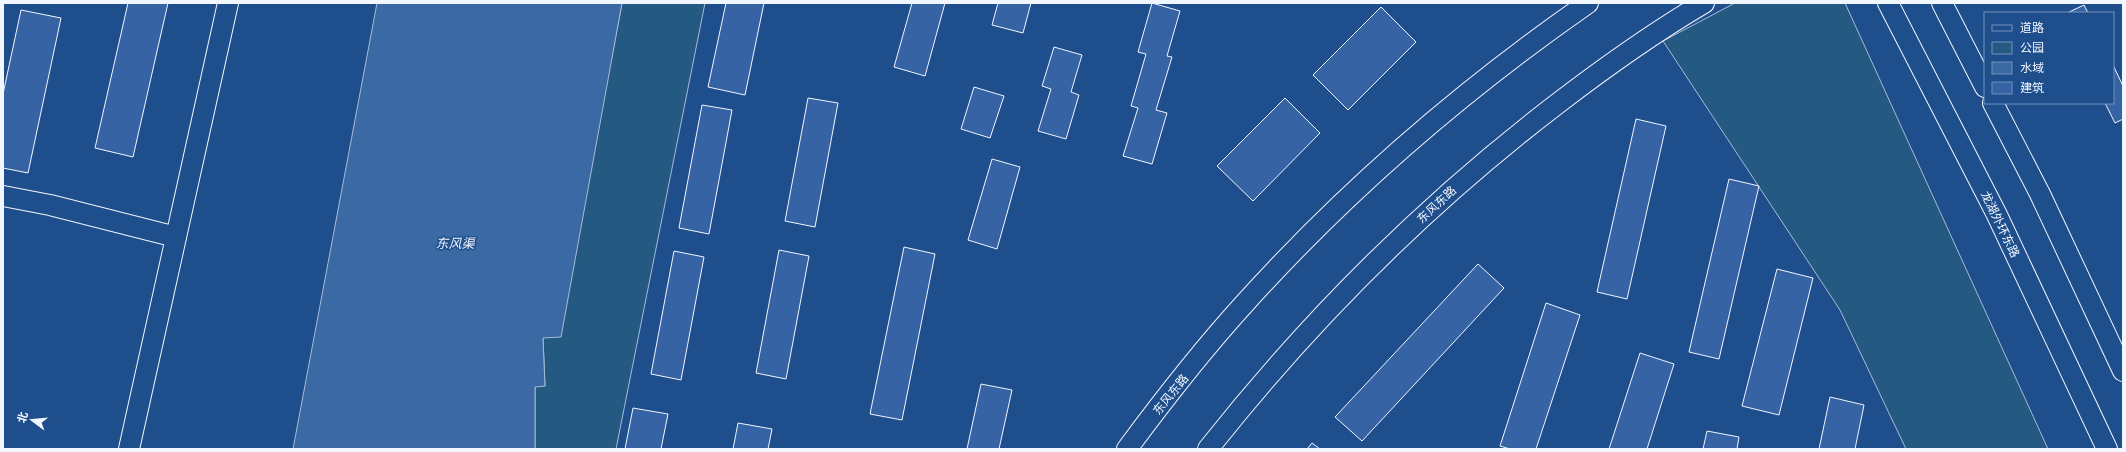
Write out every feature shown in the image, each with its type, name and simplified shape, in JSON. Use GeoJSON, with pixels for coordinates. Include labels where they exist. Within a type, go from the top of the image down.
{"type":"FeatureCollection","features":[{"type":"Feature","properties":{"kind":"main road"},"geometry":{"type":"LineString","coordinates":[[129,449],[228,3]]}},
{"type":"Feature","properties":{"kind":"main road","name":"东风东路"},"geometry":{"type":"LineString","coordinates":[[1127,449],[1244,303],[1304,240],[1418,133],[1527,46],[1588,3]]}},
{"type":"Feature","properties":{"kind":"main road","name":"东风东路"},"geometry":{"type":"LineString","coordinates":[[1208,449],[1281,360],[1348,287],[1458,184],[1583,84],[1646,40],[1704,3]]}},
{"type":"Feature","properties":{"kind":"main road","name":"龙湖外环东路"},"geometry":{"type":"LineString","coordinates":[[1888,3],[1997,215],[2107,449]]}},
{"type":"Feature","properties":{"kind":"main road"},"geometry":{"type":"LineString","coordinates":[[1942,3],[1984,85]]}},
{"type":"Feature","properties":{"kind":"main road"},"geometry":{"type":"LineString","coordinates":[[1994,104],[2040,194],[2123,371]]}},
{"type":"Feature","properties":{"kind":"main road"},"geometry":{"type":"LineString","coordinates":[[3,196],[50,205],[176,238]]}},
{"type":"Feature","properties":{"kind":"green space"},"geometry":{"type":"Polygon","coordinates":[[[622,3],[705,3],[616,449],[535,449],[535,386],[545,386],[543,338],[613,51],[622,3]]]}},
{"type":"Feature","properties":{"kind":"green space"},"geometry":{"type":"Polygon","coordinates":[[[1735,3],[1845,3],[2048,449],[1906,449],[1840,310],[1663,41],[1735,3]]]}},
{"type":"Feature","properties":{"kind":"water","name":"东风渠"},"geometry":{"type":"Polygon","coordinates":[[[377,3],[622,3],[561,337],[543,338],[545,386],[535,387],[535,449],[293,449],[377,3]]]}},
{"type":"Feature","properties":{"kind":"building"},"geometry":{"type":"Polygon","coordinates":[[[128,3],[168,3],[133,157],[95,148],[128,3]]]}},
{"type":"Feature","properties":{"kind":"building"},"geometry":{"type":"Polygon","coordinates":[[[726,3],[764,3],[745,95],[708,87],[726,3]]]}},
{"type":"Feature","properties":{"kind":"building"},"geometry":{"type":"Polygon","coordinates":[[[912,3],[945,3],[925,76],[894,67],[912,3]]]}},
{"type":"Feature","properties":{"kind":"building"},"geometry":{"type":"Polygon","coordinates":[[[998,3],[1031,3],[1023,33],[992,25],[998,3]]]}},
{"type":"Feature","properties":{"kind":"building"},"geometry":{"type":"Polygon","coordinates":[[[1152,3],[1180,11],[1167,56],[1172,57],[1156,110],[1167,113],[1152,164],[1123,156],[1138,108],[1131,106],[1146,54],[1138,52],[1152,3]]]}},
{"type":"Feature","properties":{"kind":"building"},"geometry":{"type":"Polygon","coordinates":[[[2084,5],[2088,12],[2069,12],[2084,5]]]}},
{"type":"Feature","properties":{"kind":"building"},"geometry":{"type":"Polygon","coordinates":[[[1381,7],[1416,42],[1348,110],[1313,75],[1381,7]]]}},
{"type":"Feature","properties":{"kind":"building"},"geometry":{"type":"Polygon","coordinates":[[[21,10],[61,18],[28,173],[3,168],[3,94],[21,10]]]}},
{"type":"Feature","properties":{"kind":"building"},"geometry":{"type":"Polygon","coordinates":[[[1054,47],[1082,55],[1071,92],[1079,95],[1066,139],[1038,131],[1051,89],[1042,86],[1054,47]]]}},
{"type":"Feature","properties":{"kind":"building"},"geometry":{"type":"Polygon","coordinates":[[[2114,67],[2123,86],[2123,119],[2115,123],[2106,104],[2114,104],[2114,67]]]}},
{"type":"Feature","properties":{"kind":"building"},"geometry":{"type":"Polygon","coordinates":[[[974,87],[1004,96],[990,138],[961,129],[974,87]]]}},
{"type":"Feature","properties":{"kind":"building"},"geometry":{"type":"Polygon","coordinates":[[[808,98],[838,103],[815,227],[785,221],[808,98]]]}},
{"type":"Feature","properties":{"kind":"building"},"geometry":{"type":"Polygon","coordinates":[[[1285,98],[1320,133],[1253,201],[1217,166],[1285,98]]]}},
{"type":"Feature","properties":{"kind":"building"},"geometry":{"type":"Polygon","coordinates":[[[702,105],[732,110],[709,234],[679,228],[702,105]]]}},
{"type":"Feature","properties":{"kind":"building"},"geometry":{"type":"Polygon","coordinates":[[[1636,119],[1666,126],[1627,299],[1597,292],[1636,119]]]}},
{"type":"Feature","properties":{"kind":"building"},"geometry":{"type":"Polygon","coordinates":[[[992,159],[1020,167],[997,249],[968,240],[992,159]]]}},
{"type":"Feature","properties":{"kind":"building"},"geometry":{"type":"Polygon","coordinates":[[[1729,179],[1759,186],[1719,359],[1689,352],[1729,179]]]}},
{"type":"Feature","properties":{"kind":"building"},"geometry":{"type":"Polygon","coordinates":[[[904,247],[935,254],[902,420],[870,414],[904,247]]]}},
{"type":"Feature","properties":{"kind":"building"},"geometry":{"type":"Polygon","coordinates":[[[779,250],[809,256],[786,379],[756,373],[779,250]]]}},
{"type":"Feature","properties":{"kind":"building"},"geometry":{"type":"Polygon","coordinates":[[[674,251],[704,257],[681,380],[651,374],[674,251]]]}},
{"type":"Feature","properties":{"kind":"building"},"geometry":{"type":"Polygon","coordinates":[[[1478,264],[1504,288],[1362,441],[1335,417],[1478,264]]]}},
{"type":"Feature","properties":{"kind":"building"},"geometry":{"type":"Polygon","coordinates":[[[1777,269],[1813,278],[1779,415],[1742,406],[1777,269]]]}},
{"type":"Feature","properties":{"kind":"building"},"geometry":{"type":"Polygon","coordinates":[[[1546,303],[1580,315],[1536,449],[1510,449],[1500,446],[1546,303]]]}},
{"type":"Feature","properties":{"kind":"building"},"geometry":{"type":"Polygon","coordinates":[[[1640,353],[1674,364],[1647,449],[1609,449],[1640,353]]]}},
{"type":"Feature","properties":{"kind":"building"},"geometry":{"type":"Polygon","coordinates":[[[981,384],[1012,390],[999,449],[967,449],[981,384]]]}},
{"type":"Feature","properties":{"kind":"building"},"geometry":{"type":"Polygon","coordinates":[[[1830,397],[1864,405],[1855,449],[1819,449],[1830,397]]]}},
{"type":"Feature","properties":{"kind":"building"},"geometry":{"type":"Polygon","coordinates":[[[633,408],[668,414],[661,449],[625,449],[633,408]]]}},
{"type":"Feature","properties":{"kind":"building"},"geometry":{"type":"Polygon","coordinates":[[[738,423],[772,429],[768,449],[733,449],[738,423]]]}},
{"type":"Feature","properties":{"kind":"building"},"geometry":{"type":"Polygon","coordinates":[[[1707,431],[1739,437],[1737,449],[1703,449],[1707,431]]]}},
{"type":"Feature","properties":{"kind":"building"},"geometry":{"type":"Polygon","coordinates":[[[1312,443],[1320,449],[1307,449],[1312,443]]]}}]}
